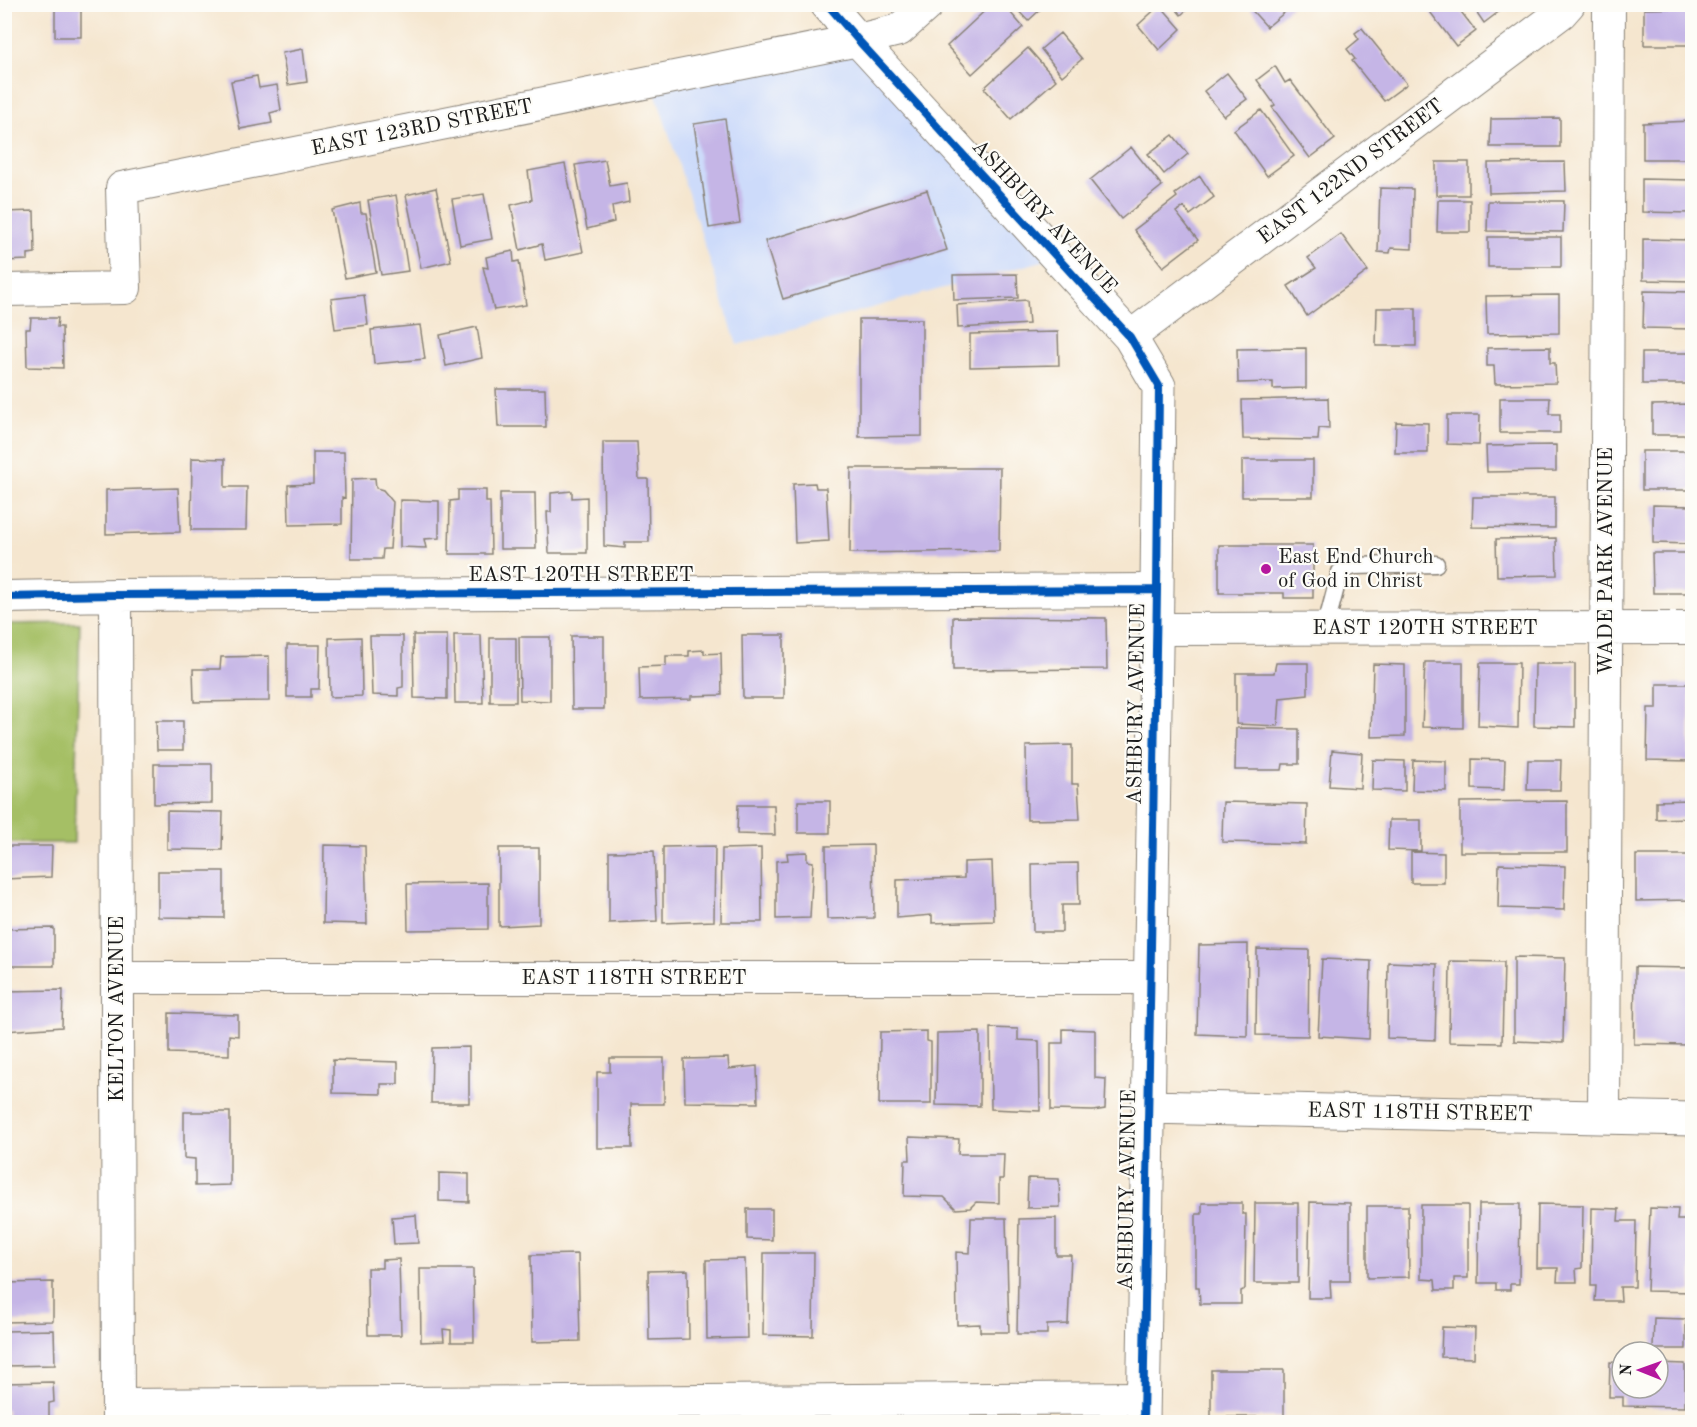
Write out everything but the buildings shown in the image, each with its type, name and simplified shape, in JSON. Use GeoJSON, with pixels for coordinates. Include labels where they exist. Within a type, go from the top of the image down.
{"type":"FeatureCollection","features":[{"type":"Feature","properties":{"kind":"street","name":"ASHBURY AVENUE"},"geometry":{"type":"LineString","coordinates":[[827,4],[1130,337],[1159,386],[1143,1410]]}},
{"type":"Feature","properties":{"kind":"street","name":"EAST 123RD STREET"},"geometry":{"type":"LineString","coordinates":[[4,290],[125,288],[122,188],[858,40],[899,30],[928,4]]}},
{"type":"Feature","properties":{"kind":"street","name":"EAST 122ND STREET"},"geometry":{"type":"LineString","coordinates":[[1130,337],[1552,20],[1569,4]]}},
{"type":"Feature","properties":{"kind":"street","name":"WADE PARK AVENUE"},"geometry":{"type":"LineString","coordinates":[[1604,1116],[1609,4]]}},
{"type":"Feature","properties":{"kind":"street","name":"EAST 120TH STREET"},"geometry":{"type":"LineString","coordinates":[[4,597],[1157,590]]}},
{"type":"Feature","properties":{"kind":"street","name":"KELTON AVENUE"},"geometry":{"type":"LineString","coordinates":[[116,595],[118,1414]]}},
{"type":"Feature","properties":{"kind":"street","name":"EAST 120TH STREET"},"geometry":{"type":"LineString","coordinates":[[1157,629],[1692,628]]}},
{"type":"Feature","properties":{"kind":"street","name":"EAST 118TH STREET"},"geometry":{"type":"LineString","coordinates":[[117,978],[1150,978]]}},
{"type":"Feature","properties":{"kind":"street","name":"EAST 118TH STREET"},"geometry":{"type":"LineString","coordinates":[[1148,1107],[1692,1119]]}},
{"type":"Feature","properties":{"kind":"street"},"geometry":{"type":"LineString","coordinates":[[118,1414],[1143,1410]]}},
{"type":"Feature","properties":{"kind":"lane"},"geometry":{"type":"LineString","coordinates":[[1325,628],[1340,572],[1354,566],[1436,564]]}},
{"type":"Feature","properties":{"kind":"shaded area"},"geometry":{"type":"Polygon","coordinates":[[[858,40],[1057,257],[737,345],[652,82],[858,40]]]}},
{"type":"Feature","properties":{"kind":"green space"},"geometry":{"type":"Polygon","coordinates":[[[80,623],[74,843],[5,843],[5,624],[80,623]]]}},
{"type":"Feature","properties":{"kind":"cycle path"},"geometry":{"type":"LineString","coordinates":[[827,4],[1130,337],[1159,386],[1143,1422]]}},
{"type":"Feature","properties":{"kind":"cycle path"},"geometry":{"type":"LineString","coordinates":[[4,597],[1157,590]]}},
{"type":"Feature","properties":{"kind":"place","name":"East End Church of God in Christ"},"geometry":{"type":"Point","coordinates":[1266,569]}}]}
